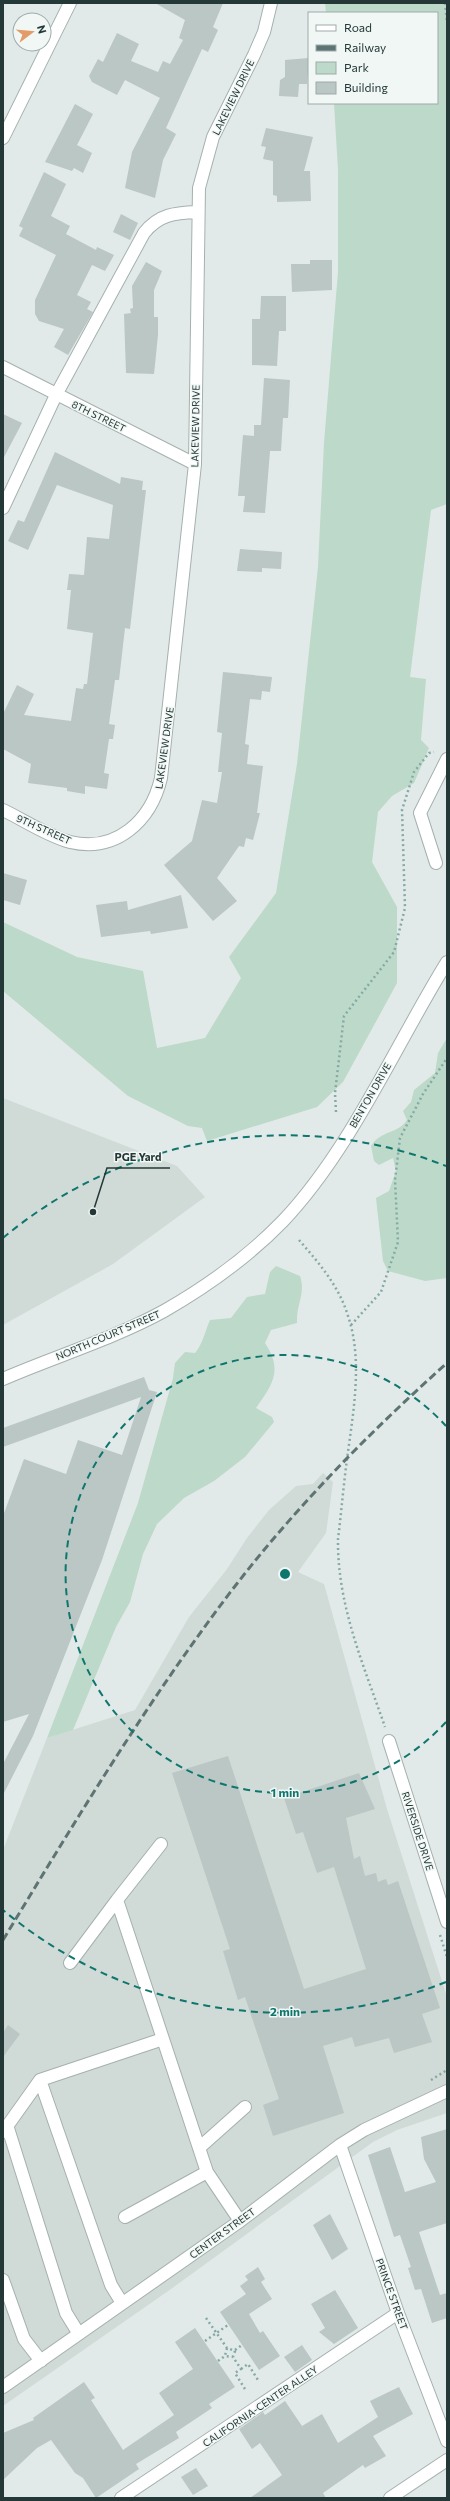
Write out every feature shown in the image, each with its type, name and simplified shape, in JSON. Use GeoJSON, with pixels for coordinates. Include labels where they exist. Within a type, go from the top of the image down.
{"type":"FeatureCollection","features":[{"type":"Feature","properties":{"kind":"street"},"geometry":{"type":"LineString","coordinates":[[3,138],[70,3]]}},
{"type":"Feature","properties":{"kind":"street","name":"LAKEVIEW DRIVE"},"geometry":{"type":"LineString","coordinates":[[110,839],[141,822],[158,794],[162,778],[195,464],[197,212],[199,188],[213,137],[257,50],[266,26],[271,3]]}},
{"type":"Feature","properties":{"kind":"street"},"geometry":{"type":"LineString","coordinates":[[3,508],[56,395],[147,229],[157,220],[172,213],[197,212]]}},
{"type":"Feature","properties":{"kind":"street","name":"8TH STREET"},"geometry":{"type":"LineString","coordinates":[[3,367],[195,464]]}},
{"type":"Feature","properties":{"kind":"street"},"geometry":{"type":"LineString","coordinates":[[436,863],[420,814],[444,754]]}},
{"type":"Feature","properties":{"kind":"street","name":"9TH STREET"},"geometry":{"type":"LineString","coordinates":[[3,810],[68,841],[87,845],[110,839]]}},
{"type":"Feature","properties":{"kind":"street","name":"BENTON DRIVE"},"geometry":{"type":"LineString","coordinates":[[283,1221],[348,1134],[447,962]]}},
{"type":"Feature","properties":{"kind":"street","name":"NORTH COURT STREET"},"geometry":{"type":"LineString","coordinates":[[3,1379],[162,1312],[204,1287],[252,1249],[283,1221]]}},
{"type":"Feature","properties":{"kind":"street","name":"RIVERSIDE DRIVE"},"geometry":{"type":"LineString","coordinates":[[388,1738],[442,1925]]}},
{"type":"Feature","properties":{"kind":"street"},"geometry":{"type":"LineString","coordinates":[[70,1963],[161,1844]]}},
{"type":"Feature","properties":{"kind":"street"},"geometry":{"type":"LineString","coordinates":[[117,1900],[207,2172],[240,2221]]}},
{"type":"Feature","properties":{"kind":"street"},"geometry":{"type":"LineString","coordinates":[[79,2334],[66,2313],[5,2129],[40,2080],[163,2039]]}},
{"type":"Feature","properties":{"kind":"street"},"geometry":{"type":"LineString","coordinates":[[40,2080],[111,2285],[122,2303]]}},
{"type":"Feature","properties":{"kind":"street","name":"CENTER STREET"},"geometry":{"type":"LineString","coordinates":[[3,2387],[240,2221],[340,2145],[364,2130],[447,2091]]}},
{"type":"Feature","properties":{"kind":"street"},"geometry":{"type":"LineString","coordinates":[[199,2148],[245,2107]]}},
{"type":"Feature","properties":{"kind":"street","name":"PRINCE STREET"},"geometry":{"type":"LineString","coordinates":[[340,2145],[398,2313],[447,2441]]}},
{"type":"Feature","properties":{"kind":"street"},"geometry":{"type":"LineString","coordinates":[[125,2217],[207,2172]]}},
{"type":"Feature","properties":{"kind":"street"},"geometry":{"type":"LineString","coordinates":[[3,2280],[24,2340],[41,2361]]}},
{"type":"Feature","properties":{"kind":"street","name":"CALIFORNIA-CENTER ALLEY"},"geometry":{"type":"LineString","coordinates":[[121,2498],[398,2313]]}},
{"type":"Feature","properties":{"kind":"street"},"geometry":{"type":"LineString","coordinates":[[390,2498],[447,2460]]}},
{"type":"Feature","properties":{"kind":"path"},"geometry":{"type":"LineString","coordinates":[[445,3],[447,23]]}},
{"type":"Feature","properties":{"kind":"path"},"geometry":{"type":"LineString","coordinates":[[336,1112],[334,1093],[344,1016],[394,952],[405,908],[402,810],[414,772],[429,753],[444,754]]}},
{"type":"Feature","properties":{"kind":"path"},"geometry":{"type":"LineString","coordinates":[[351,1325],[381,1292],[398,1242],[395,1180],[400,1138],[423,1094],[447,1058]]}},
{"type":"Feature","properties":{"kind":"path"},"geometry":{"type":"LineString","coordinates":[[299,1240],[322,1266],[334,1284],[351,1325],[355,1346],[355,1376],[338,1539],[339,1570],[341,1588],[349,1618],[388,1738]]}},
{"type":"Feature","properties":{"kind":"path"},"geometry":{"type":"LineString","coordinates":[[442,1925],[447,1958]]}},
{"type":"Feature","properties":{"kind":"path"},"geometry":{"type":"LineString","coordinates":[[206,2318],[227,2348],[235,2350]]}},
{"type":"Feature","properties":{"kind":"path"},"geometry":{"type":"LineString","coordinates":[[205,2342],[228,2325]]}},
{"type":"Feature","properties":{"kind":"path"},"geometry":{"type":"LineString","coordinates":[[233,2357],[235,2350],[242,2345]]}},
{"type":"Feature","properties":{"kind":"path"},"geometry":{"type":"LineString","coordinates":[[218,2361],[225,2356],[227,2348]]}},
{"type":"Feature","properties":{"kind":"path"},"geometry":{"type":"LineString","coordinates":[[225,2356],[233,2357],[241,2369]]}},
{"type":"Feature","properties":{"kind":"path"},"geometry":{"type":"LineString","coordinates":[[245,2389],[235,2373],[248,2364],[258,2380]]}},
{"type":"Feature","properties":{"kind":"shaded area"},"geometry":{"type":"Polygon","coordinates":[[[3,1098],[177,1166],[205,1197],[113,1264],[3,1325],[3,1098]]]}},
{"type":"Feature","properties":{"kind":"shaded area"},"geometry":{"type":"Polygon","coordinates":[[[323,1473],[333,1482],[326,1533],[298,1572],[324,1584],[387,1809],[447,1997],[447,2113],[397,2130],[373,2142],[171,2289],[3,2406],[3,1850],[47,1738],[135,1710],[189,1617],[227,1569],[247,1538],[269,1510],[296,1486],[313,1484],[323,1473]]]}},
{"type":"Feature","properties":{"kind":"green space"},"geometry":{"type":"Polygon","coordinates":[[[325,3],[447,3],[447,504],[431,510],[410,677],[426,679],[421,740],[429,748],[414,783],[392,796],[378,812],[372,862],[397,907],[397,983],[343,1082],[317,1107],[207,1141],[202,1128],[188,1126],[128,1096],[3,991],[3,922],[77,957],[143,971],[157,1048],[205,1038],[241,978],[229,957],[276,893],[297,764],[318,567],[324,443],[338,272],[338,170],[334,104],[438,104],[438,12],[326,12],[325,3]]]}},
{"type":"Feature","properties":{"kind":"green space"},"geometry":{"type":"Polygon","coordinates":[[[447,1038],[447,1278],[425,1281],[388,1271],[383,1261],[376,1198],[389,1191],[396,1171],[393,1158],[379,1165],[374,1161],[371,1146],[384,1134],[399,1128],[407,1120],[403,1111],[411,1102],[414,1090],[435,1073],[438,1053],[447,1038]]]}},
{"type":"Feature","properties":{"kind":"green space"},"geometry":{"type":"Polygon","coordinates":[[[276,1266],[300,1276],[302,1288],[297,1323],[271,1330],[265,1343],[274,1361],[274,1377],[267,1392],[256,1408],[272,1417],[274,1422],[245,1457],[214,1481],[184,1498],[157,1524],[143,1554],[130,1602],[116,1627],[73,1730],[47,1738],[138,1503],[173,1378],[175,1363],[185,1352],[195,1353],[202,1342],[210,1320],[231,1318],[247,1297],[265,1294],[270,1272],[276,1266]]]}},
{"type":"Feature","properties":{"kind":"building"},"geometry":{"type":"Polygon","coordinates":[[[155,3],[223,3],[213,27],[218,30],[208,52],[202,49],[166,128],[176,134],[163,160],[155,198],[125,188],[132,152],[160,98],[125,80],[117,95],[92,82],[89,76],[98,59],[103,62],[117,33],[139,44],[131,61],[158,72],[163,61],[170,64],[183,40],[179,38],[185,20],[155,3]]]}},
{"type":"Feature","properties":{"kind":"building"},"geometry":{"type":"Polygon","coordinates":[[[308,58],[307,84],[299,84],[298,97],[279,96],[280,80],[285,77],[285,60],[308,58]]]}},
{"type":"Feature","properties":{"kind":"building"},"geometry":{"type":"Polygon","coordinates":[[[75,104],[93,114],[77,145],[92,153],[83,173],[74,168],[72,171],[45,162],[75,104]]]}},
{"type":"Feature","properties":{"kind":"building"},"geometry":{"type":"Polygon","coordinates":[[[266,128],[313,137],[304,171],[310,171],[311,201],[277,202],[277,196],[273,195],[273,161],[263,159],[266,147],[261,146],[266,128]]]}},
{"type":"Feature","properties":{"kind":"building"},"geometry":{"type":"Polygon","coordinates":[[[44,172],[66,184],[51,216],[70,226],[66,234],[96,250],[97,247],[114,255],[105,271],[92,265],[77,295],[91,302],[87,309],[93,312],[68,355],[54,347],[64,329],[39,321],[35,314],[35,300],[56,255],[19,236],[23,228],[19,226],[44,172]]]}},
{"type":"Feature","properties":{"kind":"building"},"geometry":{"type":"Polygon","coordinates":[[[121,214],[138,223],[130,240],[113,232],[121,214]]]}},
{"type":"Feature","properties":{"kind":"building"},"geometry":{"type":"Polygon","coordinates":[[[310,260],[332,260],[332,290],[292,292],[291,264],[310,264],[310,260]]]}},
{"type":"Feature","properties":{"kind":"building"},"geometry":{"type":"Polygon","coordinates":[[[146,262],[162,271],[154,290],[154,317],[158,317],[158,335],[154,374],[126,373],[124,314],[131,313],[130,309],[133,308],[132,286],[146,262]]]}},
{"type":"Feature","properties":{"kind":"building"},"geometry":{"type":"Polygon","coordinates":[[[261,296],[286,296],[286,331],[279,331],[277,366],[252,365],[252,319],[260,319],[261,296]]]}},
{"type":"Feature","properties":{"kind":"building"},"geometry":{"type":"Polygon","coordinates":[[[264,378],[290,380],[288,418],[283,418],[281,451],[270,451],[265,513],[243,512],[245,496],[238,496],[243,435],[254,436],[254,425],[261,425],[264,378]]]}},
{"type":"Feature","properties":{"kind":"building"},"geometry":{"type":"Polygon","coordinates":[[[3,414],[22,423],[3,459],[3,414]]]}},
{"type":"Feature","properties":{"kind":"building"},"geometry":{"type":"Polygon","coordinates":[[[55,452],[120,484],[121,477],[143,481],[142,490],[146,490],[130,629],[125,628],[119,680],[115,680],[109,724],[115,725],[113,739],[109,739],[104,773],[109,774],[107,789],[85,786],[85,794],[67,791],[67,788],[28,783],[31,764],[3,749],[3,714],[17,685],[34,694],[24,715],[71,721],[76,688],[83,689],[84,684],[87,684],[93,633],[67,629],[71,590],[67,590],[69,574],[84,575],[87,537],[109,539],[113,505],[57,485],[28,550],[8,541],[18,520],[24,522],[55,452]]]}},
{"type":"Feature","properties":{"kind":"building"},"geometry":{"type":"Polygon","coordinates":[[[240,549],[282,552],[281,569],[262,568],[262,572],[237,571],[240,549]]]}},
{"type":"Feature","properties":{"kind":"building"},"geometry":{"type":"Polygon","coordinates":[[[223,672],[272,677],[270,692],[262,691],[261,700],[250,699],[245,744],[249,745],[247,764],[263,766],[257,813],[260,813],[253,840],[246,838],[244,847],[239,846],[217,878],[237,901],[213,921],[164,865],[192,841],[202,800],[217,803],[222,772],[218,772],[222,733],[217,732],[223,672]]]}},
{"type":"Feature","properties":{"kind":"building"},"geometry":{"type":"Polygon","coordinates":[[[3,873],[27,880],[20,905],[3,900],[3,873]]]}},
{"type":"Feature","properties":{"kind":"building"},"geometry":{"type":"Polygon","coordinates":[[[181,895],[188,928],[151,934],[150,931],[101,937],[96,905],[127,901],[128,910],[181,895]]]}},
{"type":"Feature","properties":{"kind":"building"},"geometry":{"type":"Polygon","coordinates":[[[144,1377],[149,1390],[157,1392],[102,1560],[33,1736],[3,1795],[3,1764],[29,1714],[3,1722],[3,1516],[24,1459],[66,1474],[78,1440],[122,1455],[141,1397],[3,1447],[3,1428],[144,1377]]]}},
{"type":"Feature","properties":{"kind":"building"},"geometry":{"type":"Polygon","coordinates":[[[228,1756],[304,1989],[366,1969],[334,1867],[317,1873],[303,1832],[296,1834],[284,1798],[359,1773],[375,1809],[346,1818],[354,1859],[360,1856],[365,1876],[376,1873],[378,1882],[386,1879],[388,1885],[398,1881],[440,2008],[422,2014],[432,2042],[394,2053],[389,2038],[355,2047],[352,2037],[323,2046],[344,2113],[273,2136],[263,2105],[279,2099],[245,1997],[238,2000],[223,1951],[230,1949],[172,1773],[228,1756]]]}},
{"type":"Feature","properties":{"kind":"building"},"geometry":{"type":"Polygon","coordinates":[[[8,2025],[20,2034],[3,2057],[3,2033],[8,2025]]]}},
{"type":"Feature","properties":{"kind":"building"},"geometry":{"type":"Polygon","coordinates":[[[447,2129],[447,2223],[419,2232],[440,2295],[447,2293],[447,2318],[432,2323],[421,2289],[415,2290],[408,2268],[411,2267],[400,2235],[394,2237],[368,2155],[390,2147],[405,2192],[436,2182],[424,2159],[421,2137],[447,2129]]]}},
{"type":"Feature","properties":{"kind":"building"},"geometry":{"type":"Polygon","coordinates":[[[330,2214],[348,2249],[332,2260],[313,2225],[330,2214]]]}},
{"type":"Feature","properties":{"kind":"building"},"geometry":{"type":"Polygon","coordinates":[[[258,2267],[265,2279],[261,2282],[272,2299],[249,2314],[260,2333],[263,2331],[280,2356],[259,2370],[220,2312],[246,2294],[240,2286],[248,2280],[245,2276],[258,2267]]]}},
{"type":"Feature","properties":{"kind":"building"},"geometry":{"type":"Polygon","coordinates":[[[335,2290],[358,2328],[334,2344],[319,2332],[325,2328],[311,2304],[335,2290]]]}},
{"type":"Feature","properties":{"kind":"building"},"geometry":{"type":"Polygon","coordinates":[[[195,2328],[235,2387],[209,2404],[212,2408],[176,2432],[179,2438],[136,2464],[139,2469],[96,2498],[83,2478],[75,2473],[51,2440],[37,2448],[3,2480],[3,2433],[34,2420],[33,2418],[84,2382],[95,2398],[91,2400],[123,2450],[174,2415],[159,2393],[193,2369],[175,2342],[195,2328]]]}},
{"type":"Feature","properties":{"kind":"building"},"geometry":{"type":"Polygon","coordinates":[[[302,2345],[312,2360],[295,2372],[284,2357],[302,2345]]]}},
{"type":"Feature","properties":{"kind":"building"},"geometry":{"type":"Polygon","coordinates":[[[399,2387],[413,2414],[373,2436],[386,2456],[365,2468],[363,2465],[323,2493],[326,2498],[250,2498],[282,2475],[260,2443],[252,2449],[239,2429],[263,2412],[265,2415],[285,2401],[302,2426],[322,2414],[338,2443],[378,2417],[370,2401],[399,2387]]]}},
{"type":"Feature","properties":{"kind":"building"},"geometry":{"type":"Polygon","coordinates":[[[196,2468],[208,2486],[193,2495],[181,2477],[196,2468]]]}},
{"type":"Feature","properties":{"kind":"railway"},"geometry":{"type":"LineString","coordinates":[[3,1940],[80,1814],[160,1690],[243,1576],[269,1544],[326,1480],[385,1420],[447,1363]]}},
{"type":"Feature","properties":{"kind":"place","name":"PGE Yard"},"geometry":{"type":"Point","coordinates":[93,1212]}}]}
